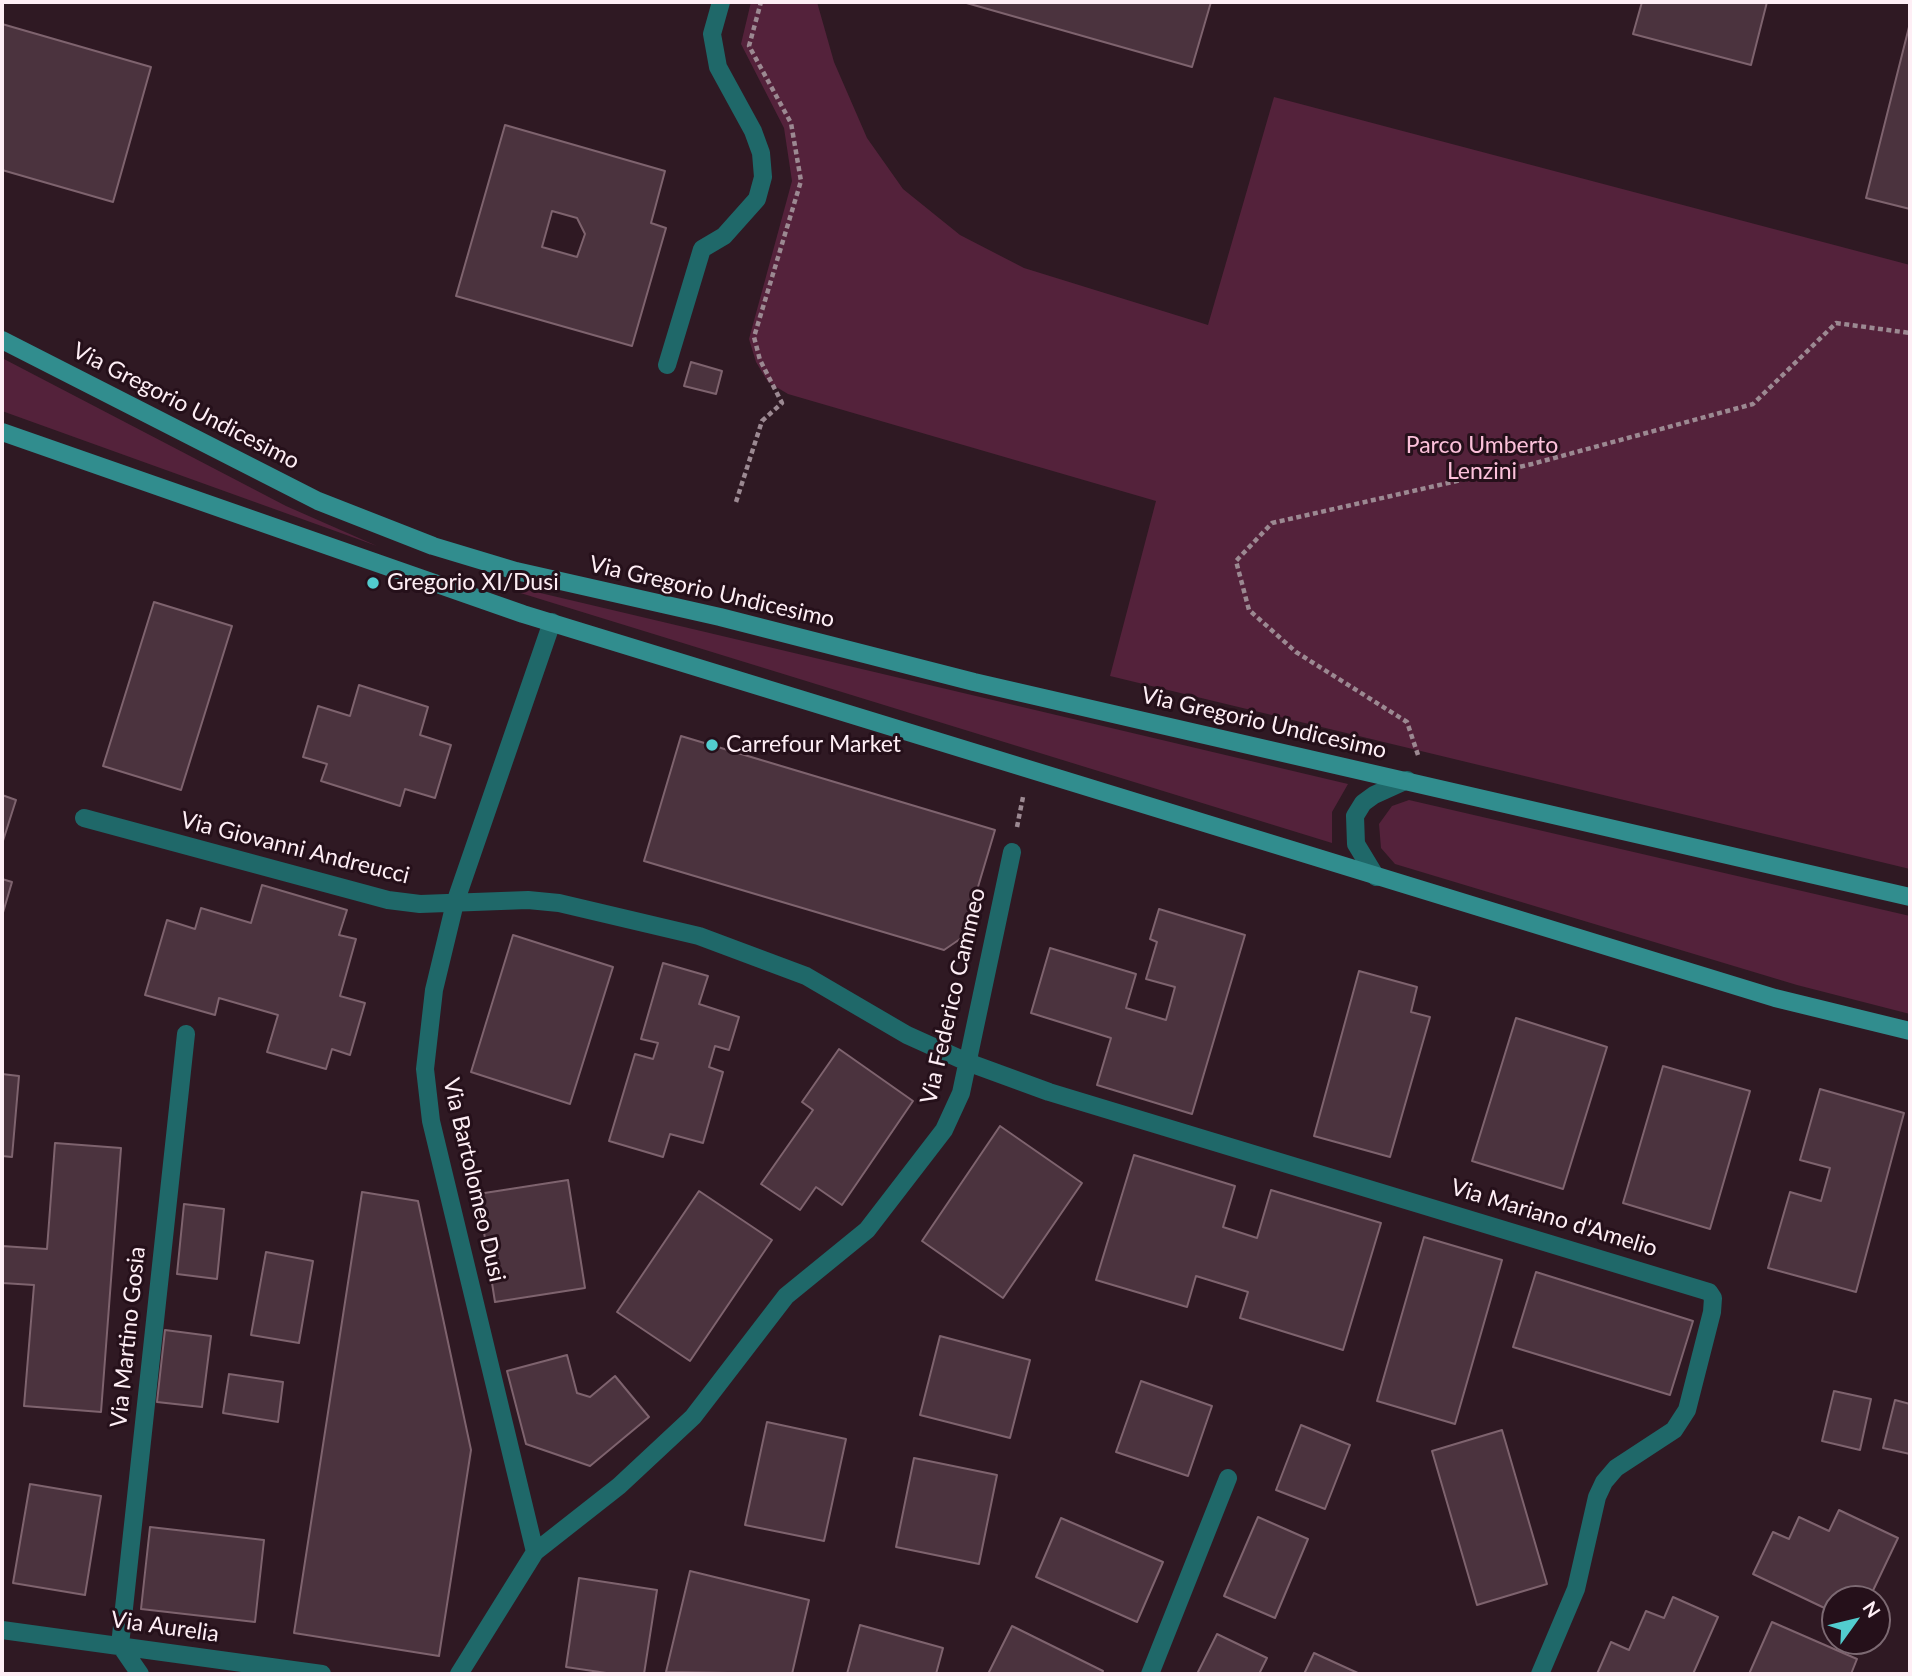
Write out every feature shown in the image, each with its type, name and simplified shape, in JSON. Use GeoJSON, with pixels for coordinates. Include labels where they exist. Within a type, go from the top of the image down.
{"type":"FeatureCollection","features":[{"type":"Feature","properties":{"kind":"street"},"geometry":{"type":"LineString","coordinates":[[667,365],[702,249],[724,236],[757,199],[763,177],[761,153],[753,131],[718,67],[712,34],[721,2]]}},
{"type":"Feature","properties":{"kind":"street","name":"Via Gregorio Undicesimo"},"geometry":{"type":"LineString","coordinates":[[2,340],[318,501],[433,546],[516,571],[720,617],[974,682],[1910,897]]}},
{"type":"Feature","properties":{"kind":"street"},"geometry":{"type":"LineString","coordinates":[[2,432],[362,560],[552,622],[1810,1008],[1910,1031]]}},
{"type":"Feature","properties":{"kind":"street","name":"Via Bartolomeo Dusi"},"geometry":{"type":"LineString","coordinates":[[535,1552],[426,1093],[429,1019],[456,903],[552,622]]}},
{"type":"Feature","properties":{"kind":"street","name":"Via Gregorio Undicesimo"},"geometry":{"type":"LineString","coordinates":[[1376,877],[1356,844],[1356,816],[1363,803],[1374,795],[1407,780]]}},
{"type":"Feature","properties":{"kind":"street","name":"Via Giovanni Andreucci"},"geometry":{"type":"LineString","coordinates":[[84,818],[388,900],[420,904],[528,900],[559,903],[699,936],[806,976],[907,1035],[967,1062]]}},
{"type":"Feature","properties":{"kind":"street","name":"Via Federico Cammeo"},"geometry":{"type":"LineString","coordinates":[[459,1674],[535,1552],[660,1450],[692,1417],[786,1296],[867,1230],[944,1130],[961,1093],[1012,852]]}},
{"type":"Feature","properties":{"kind":"street","name":"Via Martino Gosia"},"geometry":{"type":"LineString","coordinates":[[120,1645],[186,1034]]}},
{"type":"Feature","properties":{"kind":"street","name":"Via Mariano d'Amelio"},"geometry":{"type":"LineString","coordinates":[[967,1062],[1049,1092],[1709,1292],[1713,1298],[1712,1312],[1687,1410],[1674,1430],[1616,1468],[1604,1482],[1597,1497],[1576,1589],[1540,1674]]}},
{"type":"Feature","properties":{"kind":"street"},"geometry":{"type":"LineString","coordinates":[[1150,1674],[1228,1478]]}},
{"type":"Feature","properties":{"kind":"street","name":"Via Aurelia"},"geometry":{"type":"LineString","coordinates":[[2,1630],[322,1674]]}},
{"type":"Feature","properties":{"kind":"street"},"geometry":{"type":"LineString","coordinates":[[120,1645],[140,1674]]}},
{"type":"Feature","properties":{"kind":"path"},"geometry":{"type":"LineString","coordinates":[[736,502],[762,421],[782,403],[760,360],[754,337],[801,181],[791,123],[749,46],[761,2]]}},
{"type":"Feature","properties":{"kind":"path"},"geometry":{"type":"LineString","coordinates":[[1429,785],[1407,722],[1296,652],[1249,610],[1236,561],[1272,523],[1532,464],[1753,404],[1836,323],[1910,333]]}},
{"type":"Feature","properties":{"kind":"path"},"geometry":{"type":"LineString","coordinates":[[1012,852],[1029,770]]}},
{"type":"Feature","properties":{"kind":"green space","name":"Parco Umberto Lenzini"},"geometry":{"type":"Polygon","coordinates":[[[751,2],[817,2],[834,62],[867,138],[903,189],[960,235],[1024,268],[1208,325],[1274,97],[1910,265],[1910,869],[1110,676],[1156,501],[788,394],[768,382],[756,362],[749,339],[792,181],[784,128],[741,44],[751,2]]]}},
{"type":"Feature","properties":{"kind":"green space"},"geometry":{"type":"Polygon","coordinates":[[[2,358],[286,506],[377,546],[2,411],[2,358]]]}},
{"type":"Feature","properties":{"kind":"green space"},"geometry":{"type":"Polygon","coordinates":[[[515,587],[1348,784],[1332,812],[1332,843],[514,591],[515,587]]]}},
{"type":"Feature","properties":{"kind":"green space"},"geometry":{"type":"Polygon","coordinates":[[[1409,800],[1910,916],[1910,1014],[1797,985],[1395,864],[1381,848],[1379,824],[1392,806],[1409,800]]]}},
{"type":"Feature","properties":{"kind":"building"},"geometry":{"type":"Polygon","coordinates":[[[963,2],[1211,2],[1192,67],[963,2]]]}},
{"type":"Feature","properties":{"kind":"building"},"geometry":{"type":"Polygon","coordinates":[[[1642,2],[1767,2],[1751,65],[1633,34],[1642,2]]]}},
{"type":"Feature","properties":{"kind":"building"},"geometry":{"type":"Polygon","coordinates":[[[1910,23],[1910,209],[1866,198],[1910,23]]]}},
{"type":"Feature","properties":{"kind":"building"},"geometry":{"type":"Polygon","coordinates":[[[2,24],[151,67],[113,202],[2,170],[2,24]]]}},
{"type":"Feature","properties":{"kind":"building"},"geometry":{"type":"Polygon","coordinates":[[[505,125],[665,171],[651,223],[666,228],[632,346],[456,296],[505,125]],[[552,211],[542,247],[577,257],[585,234],[577,218],[552,211]]]}},
{"type":"Feature","properties":{"kind":"building"},"geometry":{"type":"Polygon","coordinates":[[[691,362],[722,371],[716,394],[684,386],[691,362]]]}},
{"type":"Feature","properties":{"kind":"building"},"geometry":{"type":"Polygon","coordinates":[[[154,602],[232,626],[181,790],[103,766],[154,602]]]}},
{"type":"Feature","properties":{"kind":"building"},"geometry":{"type":"Polygon","coordinates":[[[359,685],[428,707],[420,735],[451,745],[435,798],[405,789],[400,806],[321,781],[327,764],[303,757],[318,706],[350,716],[359,685]]]}},
{"type":"Feature","properties":{"kind":"building"},"geometry":{"type":"Polygon","coordinates":[[[681,736],[995,830],[963,937],[944,950],[644,861],[681,736]]]}},
{"type":"Feature","properties":{"kind":"building"},"geometry":{"type":"Polygon","coordinates":[[[2,795],[16,800],[2,844],[2,795]]]}},
{"type":"Feature","properties":{"kind":"building"},"geometry":{"type":"Polygon","coordinates":[[[2,879],[12,882],[2,916],[2,879]]]}},
{"type":"Feature","properties":{"kind":"building"},"geometry":{"type":"Polygon","coordinates":[[[262,885],[347,910],[339,935],[356,939],[340,996],[365,1003],[350,1055],[332,1049],[326,1069],[267,1052],[278,1015],[219,998],[215,1015],[145,995],[167,920],[195,929],[201,908],[251,923],[262,885]]]}},
{"type":"Feature","properties":{"kind":"building"},"geometry":{"type":"Polygon","coordinates":[[[1159,909],[1245,935],[1192,1114],[1097,1085],[1111,1038],[1031,1013],[1050,948],[1136,974],[1126,1008],[1166,1020],[1175,987],[1146,979],[1157,942],[1150,939],[1159,909]]]}},
{"type":"Feature","properties":{"kind":"building"},"geometry":{"type":"Polygon","coordinates":[[[513,935],[613,967],[570,1104],[471,1072],[513,935]]]}},
{"type":"Feature","properties":{"kind":"building"},"geometry":{"type":"Polygon","coordinates":[[[663,963],[708,976],[699,1004],[739,1017],[729,1050],[715,1046],[709,1067],[723,1072],[703,1143],[670,1134],[663,1157],[609,1141],[635,1054],[653,1059],[658,1043],[641,1039],[663,963]]]}},
{"type":"Feature","properties":{"kind":"building"},"geometry":{"type":"Polygon","coordinates":[[[1359,971],[1417,987],[1411,1012],[1430,1017],[1390,1157],[1314,1136],[1359,971]]]}},
{"type":"Feature","properties":{"kind":"building"},"geometry":{"type":"Polygon","coordinates":[[[1516,1018],[1607,1047],[1563,1189],[1472,1161],[1516,1018]]]}},
{"type":"Feature","properties":{"kind":"building"},"geometry":{"type":"Polygon","coordinates":[[[839,1049],[913,1101],[842,1205],[816,1187],[800,1210],[761,1184],[813,1110],[802,1102],[839,1049]]]}},
{"type":"Feature","properties":{"kind":"building"},"geometry":{"type":"Polygon","coordinates":[[[1663,1066],[1750,1091],[1710,1229],[1623,1203],[1663,1066]]]}},
{"type":"Feature","properties":{"kind":"building"},"geometry":{"type":"Polygon","coordinates":[[[2,1074],[19,1076],[12,1157],[2,1156],[2,1074]]]}},
{"type":"Feature","properties":{"kind":"building"},"geometry":{"type":"Polygon","coordinates":[[[1820,1089],[1904,1113],[1856,1292],[1768,1268],[1790,1192],[1821,1201],[1830,1168],[1800,1160],[1820,1089]]]}},
{"type":"Feature","properties":{"kind":"building"},"geometry":{"type":"Polygon","coordinates":[[[1000,1126],[1082,1183],[1003,1298],[922,1241],[1000,1126]]]}},
{"type":"Feature","properties":{"kind":"building"},"geometry":{"type":"Polygon","coordinates":[[[55,1143],[121,1148],[101,1412],[24,1406],[34,1285],[2,1283],[2,1246],[47,1249],[55,1143]]]}},
{"type":"Feature","properties":{"kind":"building"},"geometry":{"type":"Polygon","coordinates":[[[1134,1155],[1235,1186],[1223,1227],[1257,1238],[1271,1190],[1381,1223],[1343,1350],[1240,1318],[1248,1292],[1196,1276],[1187,1307],[1096,1280],[1134,1155]]]}},
{"type":"Feature","properties":{"kind":"building"},"geometry":{"type":"Polygon","coordinates":[[[568,1180],[585,1288],[495,1302],[478,1194],[568,1180]]]}},
{"type":"Feature","properties":{"kind":"building"},"geometry":{"type":"Polygon","coordinates":[[[699,1191],[772,1240],[690,1361],[617,1312],[699,1191]]]}},
{"type":"Feature","properties":{"kind":"building"},"geometry":{"type":"Polygon","coordinates":[[[362,1192],[418,1201],[471,1450],[439,1656],[294,1633],[362,1192]]]}},
{"type":"Feature","properties":{"kind":"building"},"geometry":{"type":"Polygon","coordinates":[[[184,1204],[224,1209],[217,1279],[177,1274],[184,1204]]]}},
{"type":"Feature","properties":{"kind":"building"},"geometry":{"type":"Polygon","coordinates":[[[1424,1237],[1502,1260],[1455,1424],[1377,1401],[1424,1237]]]}},
{"type":"Feature","properties":{"kind":"building"},"geometry":{"type":"Polygon","coordinates":[[[266,1252],[313,1261],[299,1343],[251,1335],[266,1252]]]}},
{"type":"Feature","properties":{"kind":"building"},"geometry":{"type":"Polygon","coordinates":[[[1536,1272],[1693,1321],[1670,1395],[1513,1347],[1536,1272]]]}},
{"type":"Feature","properties":{"kind":"building"},"geometry":{"type":"Polygon","coordinates":[[[165,1330],[211,1336],[202,1407],[157,1402],[165,1330]]]}},
{"type":"Feature","properties":{"kind":"building"},"geometry":{"type":"Polygon","coordinates":[[[940,1336],[1030,1360],[1010,1438],[920,1415],[940,1336]]]}},
{"type":"Feature","properties":{"kind":"building"},"geometry":{"type":"Polygon","coordinates":[[[567,1355],[577,1393],[590,1397],[615,1376],[649,1417],[590,1466],[526,1444],[507,1371],[567,1355]]]}},
{"type":"Feature","properties":{"kind":"building"},"geometry":{"type":"Polygon","coordinates":[[[229,1374],[283,1382],[278,1422],[223,1413],[229,1374]]]}},
{"type":"Feature","properties":{"kind":"building"},"geometry":{"type":"Polygon","coordinates":[[[1141,1381],[1212,1406],[1188,1476],[1116,1452],[1141,1381]]]}},
{"type":"Feature","properties":{"kind":"building"},"geometry":{"type":"Polygon","coordinates":[[[1834,1391],[1871,1399],[1860,1450],[1822,1441],[1834,1391]]]}},
{"type":"Feature","properties":{"kind":"building"},"geometry":{"type":"Polygon","coordinates":[[[1895,1400],[1910,1404],[1910,1454],[1883,1448],[1895,1400]]]}},
{"type":"Feature","properties":{"kind":"building"},"geometry":{"type":"Polygon","coordinates":[[[767,1422],[846,1439],[824,1541],[745,1525],[767,1422]]]}},
{"type":"Feature","properties":{"kind":"building"},"geometry":{"type":"Polygon","coordinates":[[[1301,1425],[1350,1445],[1325,1509],[1276,1490],[1301,1425]]]}},
{"type":"Feature","properties":{"kind":"building"},"geometry":{"type":"Polygon","coordinates":[[[1502,1430],[1547,1584],[1477,1605],[1432,1451],[1502,1430]]]}},
{"type":"Feature","properties":{"kind":"building"},"geometry":{"type":"Polygon","coordinates":[[[914,1458],[997,1475],[979,1564],[896,1547],[914,1458]]]}},
{"type":"Feature","properties":{"kind":"building"},"geometry":{"type":"Polygon","coordinates":[[[30,1484],[101,1496],[85,1595],[13,1583],[30,1484]]]}},
{"type":"Feature","properties":{"kind":"building"},"geometry":{"type":"Polygon","coordinates":[[[1839,1510],[1898,1538],[1876,1585],[1821,1585],[1821,1606],[1753,1574],[1773,1532],[1789,1539],[1799,1517],[1829,1531],[1839,1510]]]}},
{"type":"Feature","properties":{"kind":"building"},"geometry":{"type":"Polygon","coordinates":[[[1258,1517],[1308,1539],[1275,1618],[1224,1596],[1258,1517]]]}},
{"type":"Feature","properties":{"kind":"building"},"geometry":{"type":"Polygon","coordinates":[[[1061,1518],[1163,1562],[1137,1622],[1036,1577],[1061,1518]]]}},
{"type":"Feature","properties":{"kind":"building"},"geometry":{"type":"Polygon","coordinates":[[[150,1527],[264,1540],[255,1622],[141,1609],[150,1527]]]}},
{"type":"Feature","properties":{"kind":"building"},"geometry":{"type":"Polygon","coordinates":[[[690,1571],[809,1600],[792,1674],[666,1672],[690,1571]]]}},
{"type":"Feature","properties":{"kind":"building"},"geometry":{"type":"Polygon","coordinates":[[[579,1578],[657,1590],[644,1674],[613,1674],[566,1667],[579,1578]]]}},
{"type":"Feature","properties":{"kind":"building"},"geometry":{"type":"Polygon","coordinates":[[[1673,1597],[1718,1617],[1693,1674],[1597,1674],[1611,1642],[1629,1650],[1646,1611],[1664,1618],[1673,1597]]]}},
{"type":"Feature","properties":{"kind":"building"},"geometry":{"type":"Polygon","coordinates":[[[1772,1622],[1821,1643],[1821,1655],[1848,1655],[1857,1659],[1851,1674],[1749,1674],[1772,1622]]]}},
{"type":"Feature","properties":{"kind":"building"},"geometry":{"type":"Polygon","coordinates":[[[860,1625],[943,1648],[936,1674],[847,1674],[860,1625]]]}},
{"type":"Feature","properties":{"kind":"building"},"geometry":{"type":"Polygon","coordinates":[[[1012,1626],[1103,1671],[1102,1674],[988,1674],[1012,1626]]]}},
{"type":"Feature","properties":{"kind":"building"},"geometry":{"type":"Polygon","coordinates":[[[1217,1634],[1267,1658],[1259,1674],[1197,1674],[1217,1634]]]}},
{"type":"Feature","properties":{"kind":"building"},"geometry":{"type":"Polygon","coordinates":[[[1314,1653],[1360,1674],[1304,1674],[1314,1653]]]}},
{"type":"Feature","properties":{"kind":"place","name":"Gregorio XI/Dusi"},"geometry":{"type":"Point","coordinates":[373,583]}},
{"type":"Feature","properties":{"kind":"place","name":"Carrefour Market"},"geometry":{"type":"Point","coordinates":[712,745]}}]}
